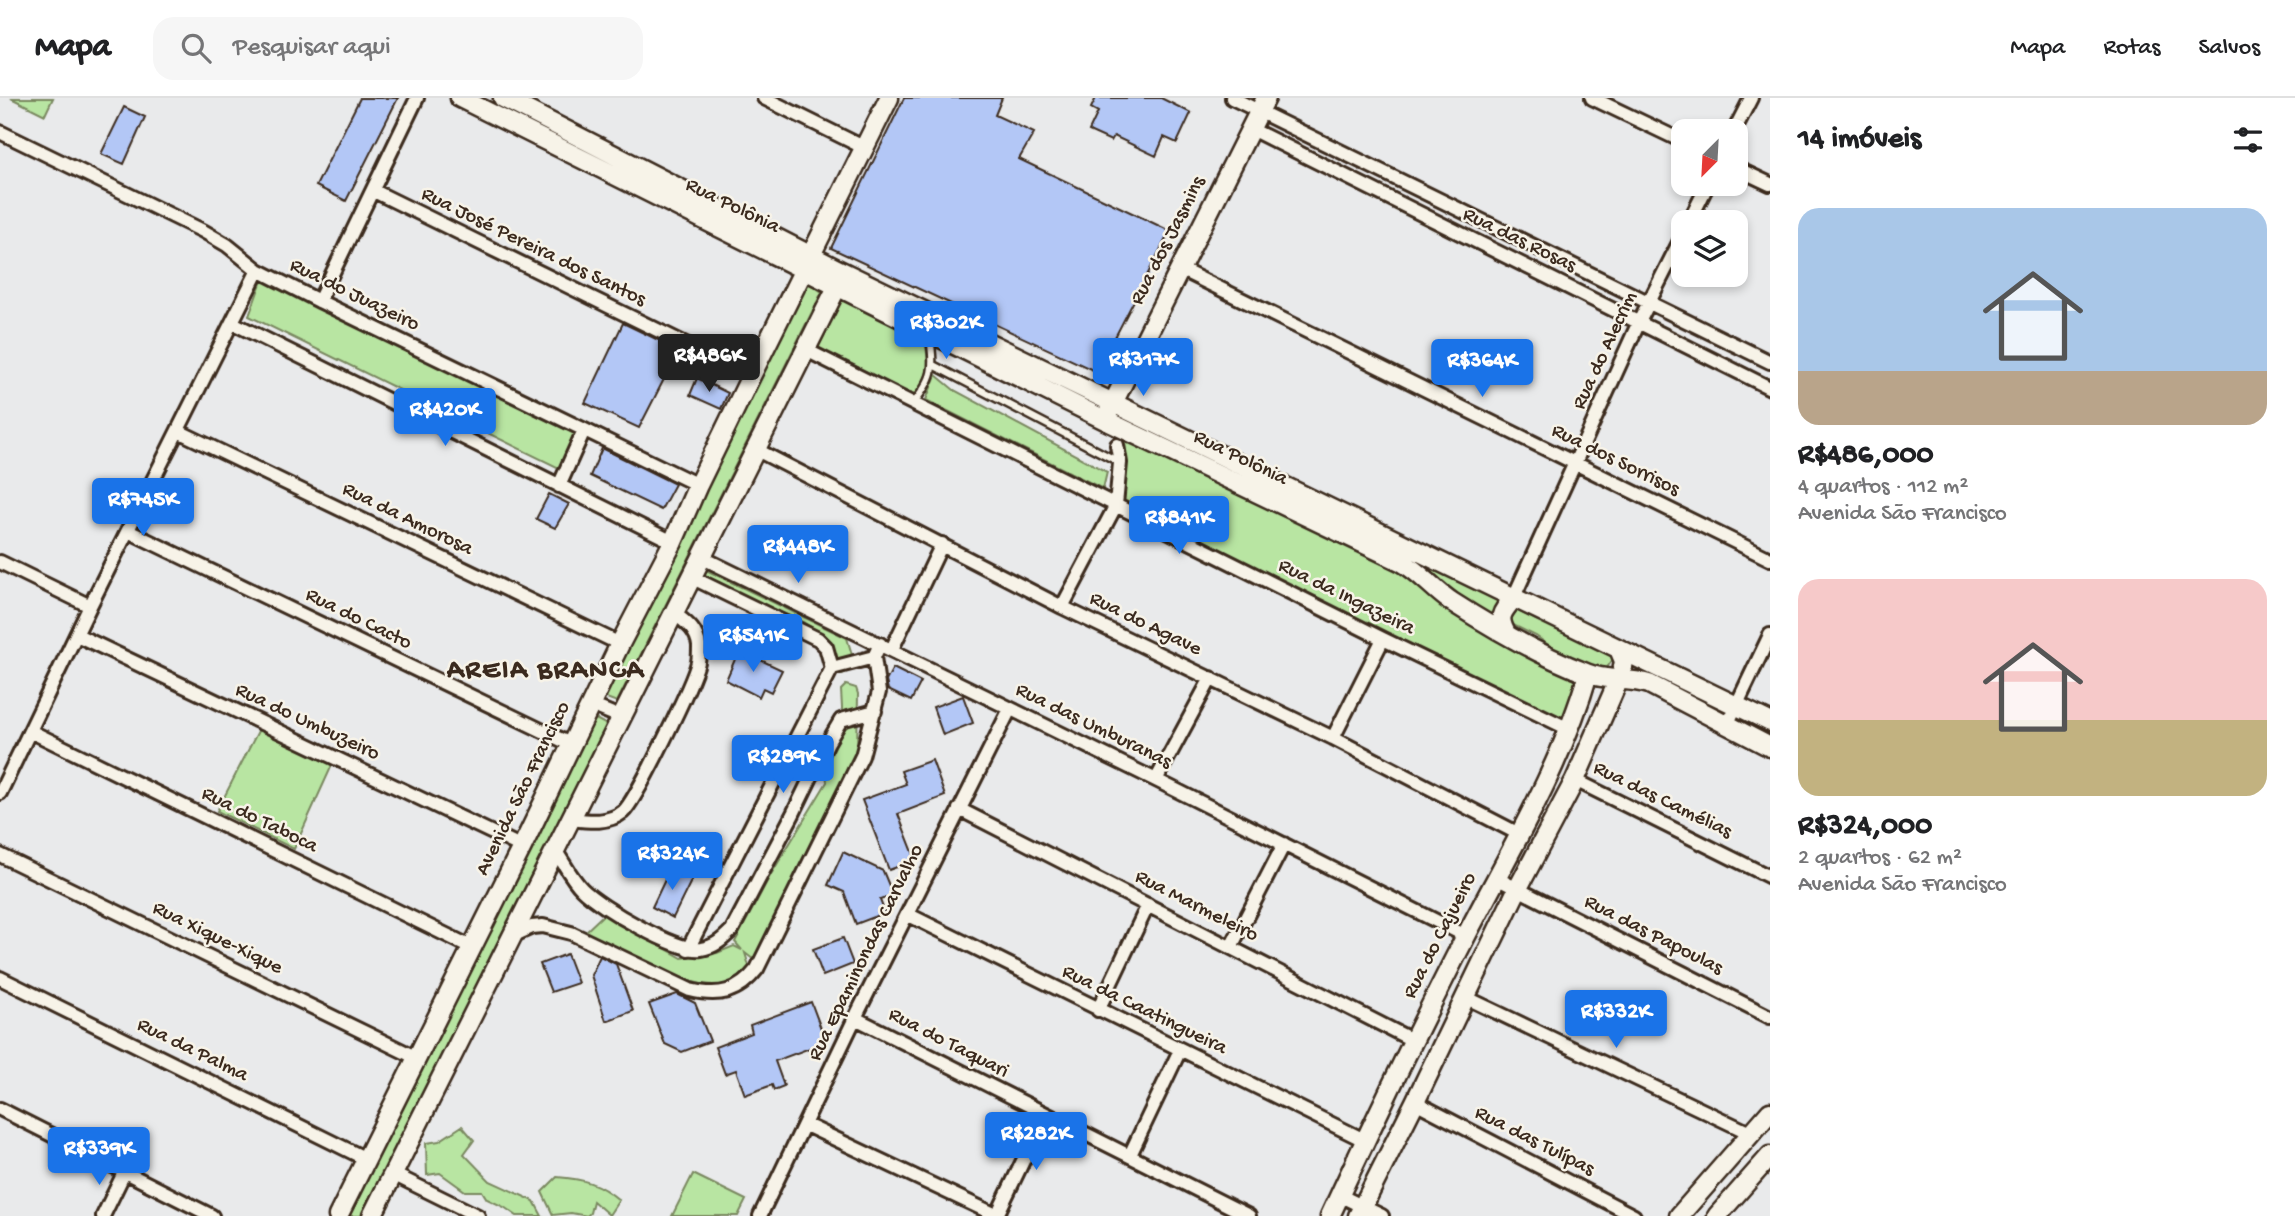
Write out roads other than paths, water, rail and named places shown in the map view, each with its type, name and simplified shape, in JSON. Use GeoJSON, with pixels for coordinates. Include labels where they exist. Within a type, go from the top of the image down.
{"type":"FeatureCollection","features":[{"type":"Feature","properties":{"kind":"street"},"geometry":{"type":"LineString","coordinates":[[319,301],[417,98]]}},
{"type":"Feature","properties":{"kind":"street","name":"Rua Polônia"},"geometry":{"type":"LineString","coordinates":[[460,98],[808,261]]}},
{"type":"Feature","properties":{"kind":"street","name":"Rua Polônia"},"geometry":{"type":"LineString","coordinates":[[503,98],[836,276],[1402,562],[1450,601],[1507,635],[1588,674],[1649,684],[1770,747]]}},
{"type":"Feature","properties":{"kind":"street"},"geometry":{"type":"LineString","coordinates":[[764,98],[866,148]]}},
{"type":"Feature","properties":{"kind":"street","name":"Avenida São Francisco"},"geometry":{"type":"LineString","coordinates":[[338,1216],[522,847],[570,744],[673,542],[751,376],[889,98]]}},
{"type":"Feature","properties":{"kind":"street","name":"Rua das Rosas"},"geometry":{"type":"LineString","coordinates":[[1232,98],[1263,104],[1770,362]]}},
{"type":"Feature","properties":{"kind":"street"},"geometry":{"type":"LineString","coordinates":[[1592,98],[1671,136]]}},
{"type":"Feature","properties":{"kind":"street"},"geometry":{"type":"LineString","coordinates":[[1740,119],[1751,98]]}},
{"type":"Feature","properties":{"kind":"street","name":"Rua dos Jasmins"},"geometry":{"type":"LineString","coordinates":[[1109,412],[1263,104]]}},
{"type":"Feature","properties":{"kind":"street","name":"Rua das Rosas"},"geometry":{"type":"LineString","coordinates":[[1251,129],[1770,388]]}},
{"type":"Feature","properties":{"kind":"street","name":"Rua do Juazeiro"},"geometry":{"type":"LineString","coordinates":[[0,132],[203,231],[227,245],[258,270],[319,301],[698,485]]}},
{"type":"Feature","properties":{"kind":"street"},"geometry":{"type":"LineString","coordinates":[[1748,174],[1770,184]]}},
{"type":"Feature","properties":{"kind":"street","name":"Rua José Pereira dos Santos"},"geometry":{"type":"LineString","coordinates":[[374,191],[751,376]]}},
{"type":"Feature","properties":{"kind":"street","name":"Rua do Alecrim"},"geometry":{"type":"LineString","coordinates":[[1513,599],[1639,322],[1671,259]]}},
{"type":"Feature","properties":{"kind":"street","name":"Rua dos Sorrisos"},"geometry":{"type":"LineString","coordinates":[[1180,269],[1770,559]]}},
{"type":"Feature","properties":{"kind":"street"},"geometry":{"type":"LineString","coordinates":[[0,793],[258,270]]}},
{"type":"Feature","properties":{"kind":"street"},"geometry":{"type":"LineString","coordinates":[[372,1216],[806,350],[836,276]]}},
{"type":"Feature","properties":{"kind":"street","name":"Rua Polônia"},"geometry":{"type":"LineString","coordinates":[[836,276],[929,331],[1513,599],[1770,722]]}},
{"type":"Feature","properties":{"kind":"street"},"geometry":{"type":"LineString","coordinates":[[233,323],[673,542]]}},
{"type":"Feature","properties":{"kind":"street","name":"Rua da Ingazeira"},"geometry":{"type":"LineString","coordinates":[[806,350],[1383,639],[1569,729]]}},
{"type":"Feature","properties":{"kind":"street"},"geometry":{"type":"LineString","coordinates":[[559,486],[584,430]]}},
{"type":"Feature","properties":{"kind":"street","name":"Rua da Amorosa"},"geometry":{"type":"LineString","coordinates":[[178,431],[620,644]]}},
{"type":"Feature","properties":{"kind":"street"},"geometry":{"type":"LineString","coordinates":[[1062,607],[1116,505],[1121,463],[1117,445]]}},
{"type":"Feature","properties":{"kind":"street","name":"Rua do Agave"},"geometry":{"type":"LineString","coordinates":[[755,449],[1062,607],[1334,738],[1519,834]]}},
{"type":"Feature","properties":{"kind":"street","name":"Rua do Cacto"},"geometry":{"type":"LineString","coordinates":[[128,531],[570,744]]}},
{"type":"Feature","properties":{"kind":"street"},"geometry":{"type":"LineString","coordinates":[[832,668],[874,657],[886,646],[942,544]]}},
{"type":"Feature","properties":{"kind":"street","name":"Rua das Umburanas"},"geometry":{"type":"LineString","coordinates":[[701,557],[886,646],[1466,936]]}},
{"type":"Feature","properties":{"kind":"street"},"geometry":{"type":"LineString","coordinates":[[0,562],[90,606]]}},
{"type":"Feature","properties":{"kind":"street"},"geometry":{"type":"LineString","coordinates":[[688,949],[832,668],[827,647],[814,636],[691,577]]}},
{"type":"Feature","properties":{"kind":"street"},"geometry":{"type":"LineString","coordinates":[[1507,635],[1501,618],[1513,599]]}},
{"type":"Feature","properties":{"kind":"street"},"geometry":{"type":"LineString","coordinates":[[571,819],[602,821],[624,811],[646,776],[698,662],[699,645],[695,631],[674,613]]}},
{"type":"Feature","properties":{"kind":"street","name":"Rua do Umbuzeiro"},"geometry":{"type":"LineString","coordinates":[[77,635],[522,847]]}},
{"type":"Feature","properties":{"kind":"street"},"geometry":{"type":"LineString","coordinates":[[1727,725],[1770,635]]}},
{"type":"Feature","properties":{"kind":"street"},"geometry":{"type":"LineString","coordinates":[[1334,738],[1383,639]]}},
{"type":"Feature","properties":{"kind":"street"},"geometry":{"type":"LineString","coordinates":[[1360,1211],[1467,998],[1518,888],[1574,780],[1619,678],[1624,661],[1619,649]]}},
{"type":"Feature","properties":{"kind":"street"},"geometry":{"type":"LineString","coordinates":[[512,936],[532,927],[555,928],[571,933],[690,990],[708,995],[739,987],[757,969],[862,756],[879,692],[874,657]]}},
{"type":"Feature","properties":{"kind":"street","name":"Rua do Cajueiro"},"geometry":{"type":"LineString","coordinates":[[1330,1216],[1364,1140],[1519,834],[1569,729],[1588,674]]}},
{"type":"Feature","properties":{"kind":"street"},"geometry":{"type":"LineString","coordinates":[[1156,780],[1211,678]]}},
{"type":"Feature","properties":{"kind":"street"},"geometry":{"type":"LineString","coordinates":[[591,705],[620,718]]}},
{"type":"Feature","properties":{"kind":"street","name":"Rua Epaminondas Carvalho"},"geometry":{"type":"LineString","coordinates":[[760,1216],[806,1125],[855,1018],[1010,709]]}},
{"type":"Feature","properties":{"kind":"street"},"geometry":{"type":"LineString","coordinates":[[555,849],[574,880],[599,903],[670,943],[688,949],[711,947],[732,930],[834,730],[841,720],[875,711]]}},
{"type":"Feature","properties":{"kind":"street","name":"Rua do Taboca"},"geometry":{"type":"LineString","coordinates":[[30,731],[471,947]]}},
{"type":"Feature","properties":{"kind":"street","name":"Rua das Camélias"},"geometry":{"type":"LineString","coordinates":[[1574,780],[1770,877]]}},
{"type":"Feature","properties":{"kind":"street","name":"Rua Marmeleiro"},"geometry":{"type":"LineString","coordinates":[[959,809],[1414,1041]]}},
{"type":"Feature","properties":{"kind":"street"},"geometry":{"type":"LineString","coordinates":[[1231,947],[1284,844]]}},
{"type":"Feature","properties":{"kind":"street","name":"Rua Xique-Xique"},"geometry":{"type":"LineString","coordinates":[[0,855],[417,1058]]}},
{"type":"Feature","properties":{"kind":"street","name":"Rua das Papoulas"},"geometry":{"type":"LineString","coordinates":[[1496,878],[1770,1017]]}},
{"type":"Feature","properties":{"kind":"street"},"geometry":{"type":"LineString","coordinates":[[1098,1010],[1149,905]]}},
{"type":"Feature","properties":{"kind":"street","name":"Rua da Caatingueira"},"geometry":{"type":"LineString","coordinates":[[907,914],[1364,1140]]}},
{"type":"Feature","properties":{"kind":"street","name":"Rua da Palma"},"geometry":{"type":"LineString","coordinates":[[0,978],[366,1159]]}},
{"type":"Feature","properties":{"kind":"street"},"geometry":{"type":"LineString","coordinates":[[1467,998],[1750,1133]]}},
{"type":"Feature","properties":{"kind":"street","name":"Rua do Taquari"},"geometry":{"type":"LineString","coordinates":[[855,1018],[1249,1216]]}},
{"type":"Feature","properties":{"kind":"street"},"geometry":{"type":"LineString","coordinates":[[1130,1154],[1180,1050]]}},
{"type":"Feature","properties":{"kind":"street","name":"Rua das Tulípas"},"geometry":{"type":"LineString","coordinates":[[1415,1102],[1634,1216]]}},
{"type":"Feature","properties":{"kind":"street"},"geometry":{"type":"LineString","coordinates":[[0,1109],[212,1216]]}},
{"type":"Feature","properties":{"kind":"street"},"geometry":{"type":"LineString","coordinates":[[1679,1216],[1770,1112]]}},
{"type":"Feature","properties":{"kind":"street"},"geometry":{"type":"LineString","coordinates":[[806,1125],[997,1216],[1045,1115]]}},
{"type":"Feature","properties":{"kind":"street"},"geometry":{"type":"LineString","coordinates":[[1717,1216],[1770,1156]]}},
{"type":"Feature","properties":{"kind":"street"},"geometry":{"type":"LineString","coordinates":[[103,1216],[124,1173]]}},
{"type":"Feature","properties":{"kind":"street"},"geometry":{"type":"LineString","coordinates":[[393,1174],[478,1216]]}},
{"type":"Feature","properties":{"kind":"street"},"geometry":{"type":"LineString","coordinates":[[1339,1195],[1360,1211],[1382,1216]]}},
{"type":"Feature","properties":{"kind":"lane"},"geometry":{"type":"LineString","coordinates":[[913,404],[927,386],[933,365],[929,331]]}},
{"type":"Feature","properties":{"kind":"lane"},"geometry":{"type":"LineString","coordinates":[[933,365],[1121,463]]}},
{"type":"Feature","properties":{"kind":"district","name":"AREIA BRANCA"},"geometry":{"type":"Point","coordinates":[546,671]}}]}
